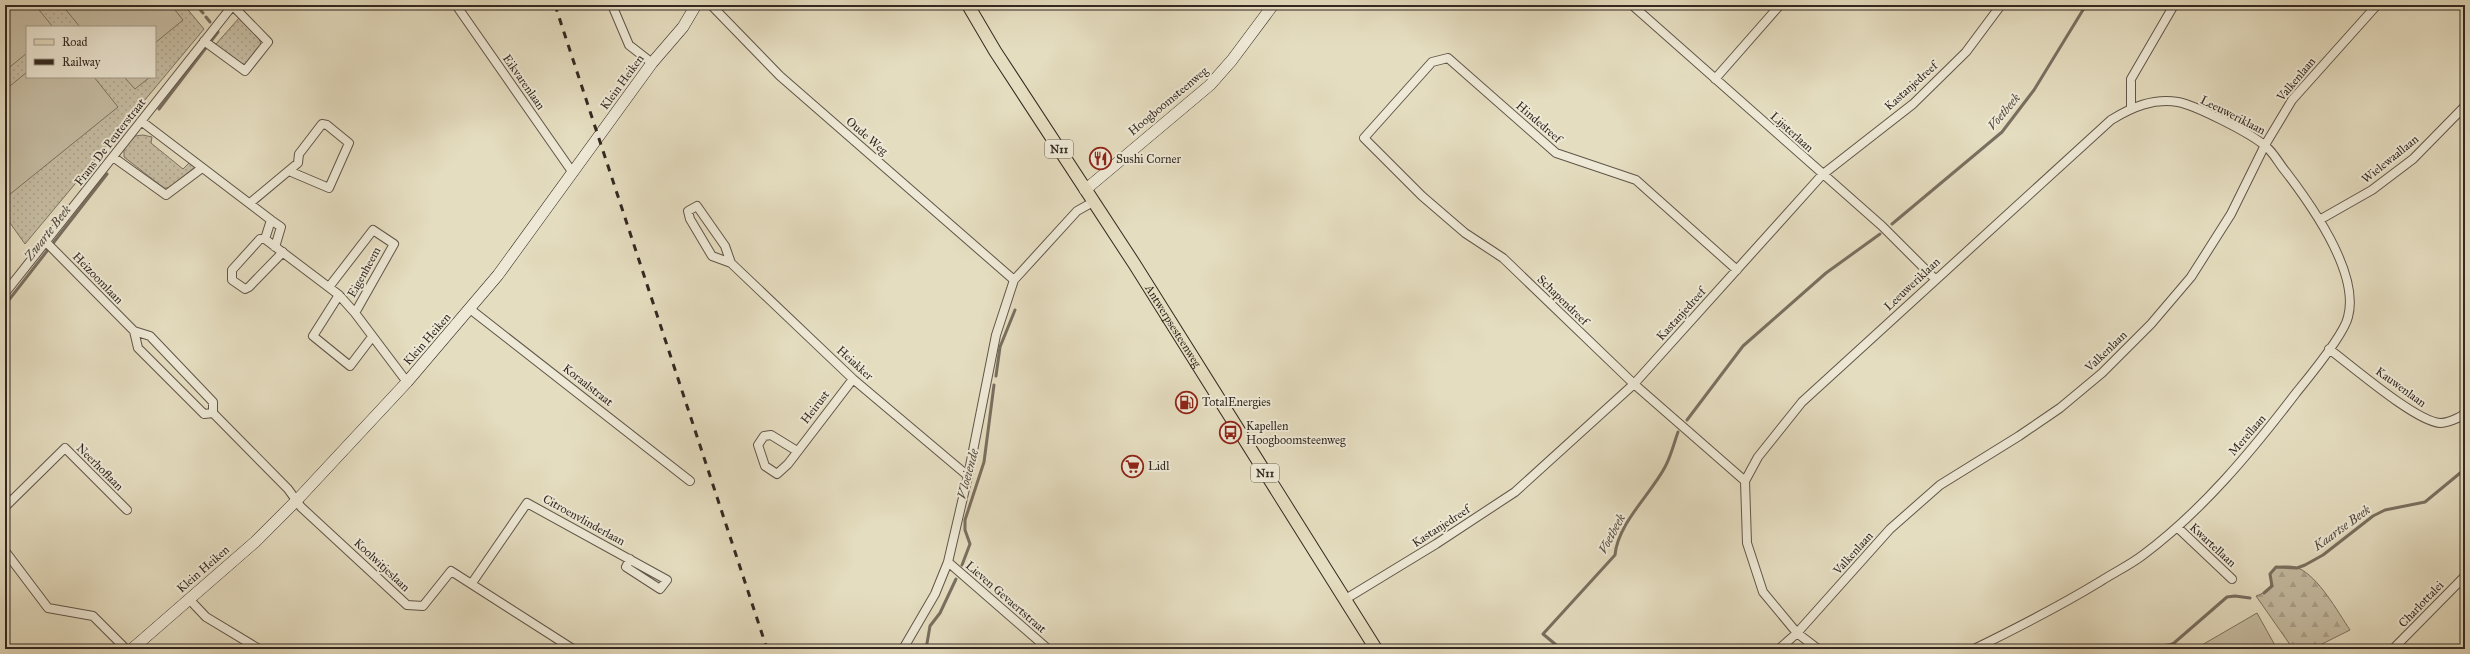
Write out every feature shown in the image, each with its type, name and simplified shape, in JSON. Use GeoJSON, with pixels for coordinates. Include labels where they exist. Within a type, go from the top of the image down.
{"type":"FeatureCollection","features":[{"type":"Feature","properties":{"kind":"main road","name":"Antwerpsesteenweg"},"geometry":{"type":"LineString","coordinates":[[968,5],[995,51],[1093,202],[1376,649]]}},
{"type":"Feature","properties":{"kind":"street"},"geometry":{"type":"LineString","coordinates":[[204,41],[245,71],[251,64],[268,42],[233,5]]}},
{"type":"Feature","properties":{"kind":"street","name":"Frans De Peuterstraat"},"geometry":{"type":"LineString","coordinates":[[5,293],[233,5]]}},
{"type":"Feature","properties":{"kind":"street","name":"Eikvarenlaan"},"geometry":{"type":"LineString","coordinates":[[456,5],[573,173]]}},
{"type":"Feature","properties":{"kind":"street"},"geometry":{"type":"LineString","coordinates":[[612,5],[629,45],[652,63]]}},
{"type":"Feature","properties":{"kind":"street","name":"Klein Heiken"},"geometry":{"type":"LineString","coordinates":[[132,649],[255,542],[297,500],[407,382],[470,309],[573,173],[652,63],[683,27],[696,5]]}},
{"type":"Feature","properties":{"kind":"street","name":"Oude Weg"},"geometry":{"type":"LineString","coordinates":[[711,5],[780,76],[1014,280]]}},
{"type":"Feature","properties":{"kind":"street","name":"Hoogboomsteenweg"},"geometry":{"type":"LineString","coordinates":[[1085,190],[1210,84],[1232,60],[1273,5]]}},
{"type":"Feature","properties":{"kind":"street","name":"Lijsterlaan"},"geometry":{"type":"LineString","coordinates":[[1632,5],[1822,175],[1882,226],[1935,279]]}},
{"type":"Feature","properties":{"kind":"street"},"geometry":{"type":"LineString","coordinates":[[1715,79],[1780,5]]}},
{"type":"Feature","properties":{"kind":"street","name":"Kastanjedreef"},"geometry":{"type":"LineString","coordinates":[[1344,600],[1436,544],[1515,492],[1634,384],[1822,175],[1913,104],[1966,52],[2001,5]]}},
{"type":"Feature","properties":{"kind":"street"},"geometry":{"type":"LineString","coordinates":[[2131,108],[2131,79],[2174,5]]}},
{"type":"Feature","properties":{"kind":"street","name":"Valkenlaan"},"geometry":{"type":"LineString","coordinates":[[1779,649],[1797,634],[1890,529],[1940,485],[2019,436],[2060,408],[2102,373],[2151,324],[2191,277],[2224,226],[2265,145],[2292,100],[2377,5]]}},
{"type":"Feature","properties":{"kind":"street","name":"Hindedreef"},"geometry":{"type":"LineString","coordinates":[[1364,138],[1432,62],[1448,58],[1556,153],[1636,180],[1737,270]]}},
{"type":"Feature","properties":{"kind":"street","name":"Leeuweriklaan"},"geometry":{"type":"LineString","coordinates":[[1745,481],[1758,457],[1802,402],[2111,120],[2131,108],[2154,102],[2178,102],[2209,114],[2265,145]]}},
{"type":"Feature","properties":{"kind":"street","name":"Wielewaallaan"},"geometry":{"type":"LineString","coordinates":[[2321,220],[2372,190],[2413,159],[2465,106]]}},
{"type":"Feature","properties":{"kind":"street"},"geometry":{"type":"LineString","coordinates":[[141,121],[281,227],[276,247]]}},
{"type":"Feature","properties":{"kind":"street"},"geometry":{"type":"LineString","coordinates":[[250,203],[298,163],[299,154],[322,124],[327,125],[349,143],[329,188],[289,171]]}},
{"type":"Feature","properties":{"kind":"street","name":"Schapendreef"},"geometry":{"type":"LineString","coordinates":[[1364,138],[1422,196],[1465,233],[1503,258],[1634,384],[1745,481]]}},
{"type":"Feature","properties":{"kind":"street","name":"Merellaan"},"geometry":{"type":"LineString","coordinates":[[1974,649],[2051,611],[2142,556],[2177,527],[2212,494],[2271,426],[2329,349],[2348,320],[2351,305],[2349,288],[2321,220],[2265,145]]}},
{"type":"Feature","properties":{"kind":"street"},"geometry":{"type":"LineString","coordinates":[[113,157],[166,194],[202,168]]}},
{"type":"Feature","properties":{"kind":"street"},"geometry":{"type":"LineString","coordinates":[[903,649],[934,594],[948,562],[968,476],[996,335],[1014,280],[1077,211],[1093,202]]}},
{"type":"Feature","properties":{"kind":"street","name":"Heiakker"},"geometry":{"type":"LineString","coordinates":[[731,263],[725,246],[704,212],[697,206],[688,211],[690,219],[712,256],[731,263],[853,379],[968,476]]}},
{"type":"Feature","properties":{"kind":"street"},"geometry":{"type":"LineString","coordinates":[[271,220],[265,239],[260,239],[232,270],[232,280],[242,287],[249,287],[283,252]]}},
{"type":"Feature","properties":{"kind":"street","name":"Eigenheem"},"geometry":{"type":"LineString","coordinates":[[329,287],[373,230],[394,244],[355,313]]}},
{"type":"Feature","properties":{"kind":"street","name":"Eigenheem"},"geometry":{"type":"LineString","coordinates":[[265,239],[339,295],[355,313],[407,382]]}},
{"type":"Feature","properties":{"kind":"street","name":"Heizoomlaan"},"geometry":{"type":"LineString","coordinates":[[46,242],[134,331],[150,336],[213,402],[212,413],[297,500]]}},
{"type":"Feature","properties":{"kind":"street","name":"Eigenheem"},"geometry":{"type":"LineString","coordinates":[[339,295],[313,336],[350,366],[372,337]]}},
{"type":"Feature","properties":{"kind":"street","name":"Koraalstraat"},"geometry":{"type":"LineString","coordinates":[[470,309],[690,481]]}},
{"type":"Feature","properties":{"kind":"street","name":"Heizoomlaan"},"geometry":{"type":"LineString","coordinates":[[134,331],[138,348],[204,414],[212,413]]}},
{"type":"Feature","properties":{"kind":"street","name":"Kauwenlaan"},"geometry":{"type":"LineString","coordinates":[[2329,349],[2420,417],[2440,423],[2461,417],[2465,413]]}},
{"type":"Feature","properties":{"kind":"street","name":"Heirust"},"geometry":{"type":"LineString","coordinates":[[797,451],[771,435],[764,436],[758,445],[765,466],[776,474],[788,464],[853,379]]}},
{"type":"Feature","properties":{"kind":"street","name":"Neerhoflaan"},"geometry":{"type":"LineString","coordinates":[[5,507],[65,448],[127,510]]}},
{"type":"Feature","properties":{"kind":"street"},"geometry":{"type":"LineString","coordinates":[[1745,481],[1747,543],[1763,592],[1797,634],[1818,649]]}},
{"type":"Feature","properties":{"kind":"street","name":"Koolwitjeslaan"},"geometry":{"type":"LineString","coordinates":[[297,500],[301,507],[407,604],[423,606],[451,571],[472,583],[573,649]]}},
{"type":"Feature","properties":{"kind":"street","name":"Citroenvlinderlaan"},"geometry":{"type":"LineString","coordinates":[[472,583],[527,503],[630,559]]}},
{"type":"Feature","properties":{"kind":"street","name":"Kwartellaan"},"geometry":{"type":"LineString","coordinates":[[2177,527],[2232,579]]}},
{"type":"Feature","properties":{"kind":"street"},"geometry":{"type":"LineString","coordinates":[[5,551],[48,608],[93,616],[126,649]]}},
{"type":"Feature","properties":{"kind":"street"},"geometry":{"type":"LineString","coordinates":[[630,559],[667,580],[660,589],[626,567],[630,559]]}},
{"type":"Feature","properties":{"kind":"street","name":"Lieven Gevaertstraat"},"geometry":{"type":"LineString","coordinates":[[948,562],[1048,649]]}},
{"type":"Feature","properties":{"kind":"street","name":"Charlottalei"},"geometry":{"type":"LineString","coordinates":[[2393,649],[2465,576]]}},
{"type":"Feature","properties":{"kind":"street"},"geometry":{"type":"LineString","coordinates":[[189,599],[206,617],[259,649]]}},
{"type":"Feature","properties":{"kind":"green space"},"geometry":{"type":"Polygon","coordinates":[[[5,5],[184,5],[204,29],[25,244],[5,216],[5,5]]]}},
{"type":"Feature","properties":{"kind":"green space"},"geometry":{"type":"Polygon","coordinates":[[[5,5],[35,5],[52,26],[26,26],[26,54],[5,71],[5,5]]]}},
{"type":"Feature","properties":{"kind":"green space"},"geometry":{"type":"Polygon","coordinates":[[[62,5],[171,5],[183,20],[156,42],[156,26],[79,26],[62,5]]]}},
{"type":"Feature","properties":{"kind":"green space"},"geometry":{"type":"Polygon","coordinates":[[[240,17],[259,37],[261,46],[246,64],[242,64],[212,45],[209,40],[216,44],[240,17]]]}},
{"type":"Feature","properties":{"kind":"green space"},"geometry":{"type":"Polygon","coordinates":[[[26,73],[26,78],[95,78],[118,107],[9,195],[5,190],[5,90],[26,73]]]}},
{"type":"Feature","properties":{"kind":"green space"},"geometry":{"type":"Polygon","coordinates":[[[125,78],[149,78],[135,89],[125,78]]]}},
{"type":"Feature","properties":{"kind":"green space"},"geometry":{"type":"Polygon","coordinates":[[[143,135],[152,137],[151,143],[183,169],[189,163],[195,167],[169,188],[164,188],[124,157],[124,149],[135,136],[143,135]]]}},
{"type":"Feature","properties":{"kind":"green space"},"geometry":{"type":"Polygon","coordinates":[[[2293,566],[2305,572],[2327,595],[2350,630],[2312,649],[2293,649],[2256,596],[2269,589],[2271,583],[2270,574],[2276,567],[2293,566]]]}},
{"type":"Feature","properties":{"kind":"green space"},"geometry":{"type":"Polygon","coordinates":[[[2257,613],[2277,649],[2195,649],[2257,613]]]}},
{"type":"Feature","properties":{"kind":"waterway"},"geometry":{"type":"LineString","coordinates":[[196,5],[203,13]]}},
{"type":"Feature","properties":{"kind":"waterway","name":"Voetbeek"},"geometry":{"type":"LineString","coordinates":[[1892,224],[2002,132],[2034,90],[2086,5]]}},
{"type":"Feature","properties":{"kind":"waterway"},"geometry":{"type":"LineString","coordinates":[[206,17],[210,22]]}},
{"type":"Feature","properties":{"kind":"waterway","name":"Zwarte Beek"},"geometry":{"type":"LineString","coordinates":[[159,109],[218,32]]}},
{"type":"Feature","properties":{"kind":"waterway","name":"Zwarte Beek"},"geometry":{"type":"LineString","coordinates":[[5,305],[107,174]]}},
{"type":"Feature","properties":{"kind":"waterway","name":"Voetbeek"},"geometry":{"type":"LineString","coordinates":[[1687,420],[1743,346],[1826,273],[1880,234]]}},
{"type":"Feature","properties":{"kind":"waterway","name":"Vloeiende"},"geometry":{"type":"LineString","coordinates":[[996,376],[1000,347],[1015,310]]}},
{"type":"Feature","properties":{"kind":"waterway","name":"Vloeiende"},"geometry":{"type":"LineString","coordinates":[[962,565],[970,544],[965,530],[965,520],[984,462],[994,385]]}},
{"type":"Feature","properties":{"kind":"waterway","name":"Voetbeek"},"geometry":{"type":"LineString","coordinates":[[1561,649],[1543,634],[1615,555],[1617,543],[1628,520],[1665,467],[1678,432]]}},
{"type":"Feature","properties":{"kind":"waterway","name":"Kaartse Beek"},"geometry":{"type":"LineString","coordinates":[[2264,593],[2272,586],[2270,574],[2276,567],[2297,568],[2305,565],[2323,555],[2373,516],[2385,510],[2425,502],[2465,469]]}},
{"type":"Feature","properties":{"kind":"waterway","name":"Vloeiende"},"geometry":{"type":"LineString","coordinates":[[926,649],[930,626],[940,613],[956,579]]}},
{"type":"Feature","properties":{"kind":"waterway","name":"Kaartse Beek"},"geometry":{"type":"LineString","coordinates":[[2144,649],[2174,643],[2227,597],[2235,596],[2250,598]]}},
{"type":"Feature","properties":{"kind":"railway"},"geometry":{"type":"LineString","coordinates":[[555,5],[767,649]]}},
{"type":"Feature","properties":{"kind":"place","name":"Sushi Corner"},"geometry":{"type":"Point","coordinates":[1100,159]}},
{"type":"Feature","properties":{"kind":"place","name":"TotalEnergies"},"geometry":{"type":"Point","coordinates":[1187,402]}},
{"type":"Feature","properties":{"kind":"place","name":"Kapellen Hoogboomsteenweg"},"geometry":{"type":"Point","coordinates":[1231,433]}},
{"type":"Feature","properties":{"kind":"place","name":"Lidl"},"geometry":{"type":"Point","coordinates":[1133,466]}}]}
